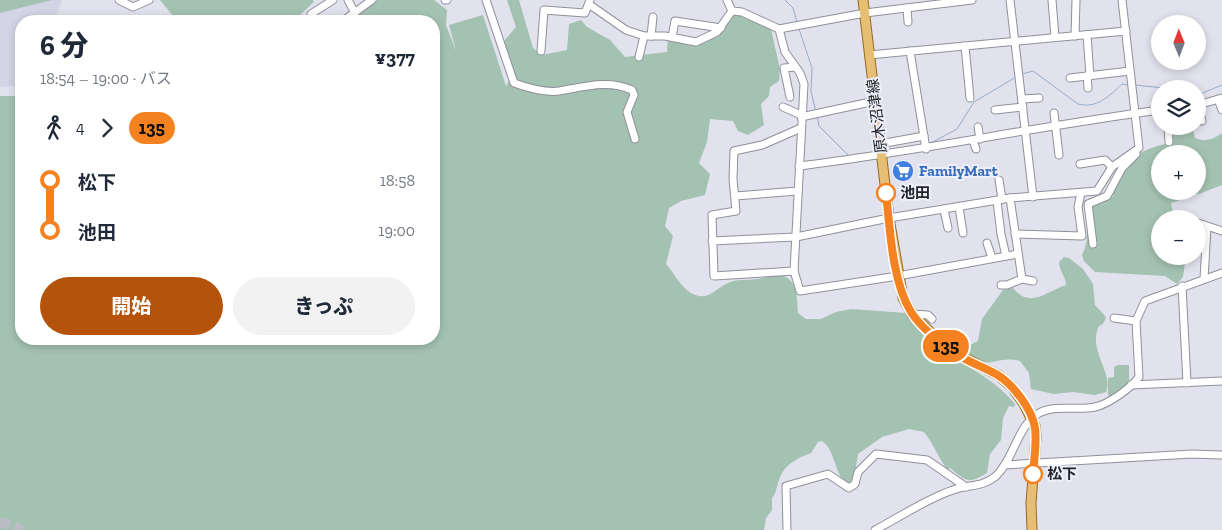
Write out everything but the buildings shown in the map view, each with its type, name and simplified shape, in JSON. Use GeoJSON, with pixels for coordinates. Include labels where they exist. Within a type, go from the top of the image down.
{"type":"FeatureCollection","features":[{"type":"Feature","properties":{"kind":"main road","name":"原木沼津線"},"geometry":{"type":"LineString","coordinates":[[863,0],[889,218],[903,298],[912,314],[953,352],[998,375],[1012,387],[1032,419],[1036,437],[1031,504],[1032,530]]}},
{"type":"Feature","properties":{"kind":"street"},"geometry":{"type":"LineString","coordinates":[[119,0],[133,7],[149,0]]}},
{"type":"Feature","properties":{"kind":"street"},"geometry":{"type":"LineString","coordinates":[[311,15],[333,0]]}},
{"type":"Feature","properties":{"kind":"street"},"geometry":{"type":"LineString","coordinates":[[343,0],[347,6],[372,0]]}},
{"type":"Feature","properties":{"kind":"street"},"geometry":{"type":"LineString","coordinates":[[486,0],[514,83],[531,89],[558,91],[589,84],[623,86],[632,90],[634,95],[627,116],[635,139]]}},
{"type":"Feature","properties":{"kind":"street"},"geometry":{"type":"LineString","coordinates":[[727,0],[732,11]]}},
{"type":"Feature","properties":{"kind":"street"},"geometry":{"type":"LineString","coordinates":[[902,0],[906,8],[908,22]]}},
{"type":"Feature","properties":{"kind":"street"},"geometry":{"type":"LineString","coordinates":[[732,11],[742,12],[779,29],[865,13],[972,0]]}},
{"type":"Feature","properties":{"kind":"street"},"geometry":{"type":"LineString","coordinates":[[1010,0],[1033,197]]}},
{"type":"Feature","properties":{"kind":"street"},"geometry":{"type":"LineString","coordinates":[[1052,0],[1055,38]]}},
{"type":"Feature","properties":{"kind":"street"},"geometry":{"type":"LineString","coordinates":[[1075,36],[1076,0]]}},
{"type":"Feature","properties":{"kind":"street"},"geometry":{"type":"LineString","coordinates":[[1093,244],[1088,204],[1107,196],[1122,168],[1140,150],[1122,0]]}},
{"type":"Feature","properties":{"kind":"street"},"geometry":{"type":"LineString","coordinates":[[541,50],[544,10],[585,13],[590,2],[626,30],[648,36],[672,37],[696,42],[717,32],[732,11]]}},
{"type":"Feature","properties":{"kind":"street"},"geometry":{"type":"LineString","coordinates":[[639,57],[648,36],[653,17]]}},
{"type":"Feature","properties":{"kind":"street"},"geometry":{"type":"LineString","coordinates":[[672,37],[675,21],[721,28]]}},
{"type":"Feature","properties":{"kind":"street"},"geometry":{"type":"LineString","coordinates":[[779,29],[786,52],[800,73],[804,84],[794,271],[800,291],[898,276],[1018,254]]}},
{"type":"Feature","properties":{"kind":"street"},"geometry":{"type":"LineString","coordinates":[[869,54],[1126,31]]}},
{"type":"Feature","properties":{"kind":"street"},"geometry":{"type":"LineString","coordinates":[[1087,35],[1088,88]]}},
{"type":"Feature","properties":{"kind":"street"},"geometry":{"type":"LineString","coordinates":[[965,46],[970,98]]}},
{"type":"Feature","properties":{"kind":"street"},"geometry":{"type":"LineString","coordinates":[[910,51],[925,143]]}},
{"type":"Feature","properties":{"kind":"street"},"geometry":{"type":"LineString","coordinates":[[790,97],[784,68],[795,67]]}},
{"type":"Feature","properties":{"kind":"street"},"geometry":{"type":"LineString","coordinates":[[1070,78],[1130,71]]}},
{"type":"Feature","properties":{"kind":"street"},"geometry":{"type":"LineString","coordinates":[[995,110],[1039,98]]}},
{"type":"Feature","properties":{"kind":"street"},"geometry":{"type":"LineString","coordinates":[[1206,103],[1220,99],[1222,110]]}},
{"type":"Feature","properties":{"kind":"street"},"geometry":{"type":"LineString","coordinates":[[783,107],[801,116],[875,101]]}},
{"type":"Feature","properties":{"kind":"street"},"geometry":{"type":"LineString","coordinates":[[799,166],[925,143],[976,139],[1054,125],[1151,111]]}},
{"type":"Feature","properties":{"kind":"street"},"geometry":{"type":"LineString","coordinates":[[1054,112],[1054,125],[1059,154]]}},
{"type":"Feature","properties":{"kind":"street"},"geometry":{"type":"LineString","coordinates":[[976,150],[978,127]]}},
{"type":"Feature","properties":{"kind":"street"},"geometry":{"type":"LineString","coordinates":[[794,271],[714,276],[712,215],[736,212],[733,179],[734,151],[762,145],[801,128]]}},
{"type":"Feature","properties":{"kind":"street"},"geometry":{"type":"LineString","coordinates":[[1169,135],[1169,142]]}},
{"type":"Feature","properties":{"kind":"street"},"geometry":{"type":"LineString","coordinates":[[881,151],[925,143]]}},
{"type":"Feature","properties":{"kind":"street"},"geometry":{"type":"LineString","coordinates":[[712,241],[796,236],[1003,199],[1097,191],[1112,166],[1139,148]]}},
{"type":"Feature","properties":{"kind":"street"},"geometry":{"type":"LineString","coordinates":[[1080,164],[1105,160],[1112,166]]}},
{"type":"Feature","properties":{"kind":"street"},"geometry":{"type":"LineString","coordinates":[[999,180],[1003,199],[1015,234],[1022,279]]}},
{"type":"Feature","properties":{"kind":"street"},"geometry":{"type":"LineString","coordinates":[[735,196],[798,191]]}},
{"type":"Feature","properties":{"kind":"street"},"geometry":{"type":"LineString","coordinates":[[1015,234],[1082,236],[1078,208],[1081,193]]}},
{"type":"Feature","properties":{"kind":"street"},"geometry":{"type":"LineString","coordinates":[[1003,199],[1001,234],[1006,256]]}},
{"type":"Feature","properties":{"kind":"street"},"geometry":{"type":"LineString","coordinates":[[959,207],[963,234]]}},
{"type":"Feature","properties":{"kind":"street"},"geometry":{"type":"LineString","coordinates":[[944,210],[948,228]]}},
{"type":"Feature","properties":{"kind":"street"},"geometry":{"type":"LineString","coordinates":[[1204,279],[1207,227],[1222,231]]}},
{"type":"Feature","properties":{"kind":"street"},"geometry":{"type":"LineString","coordinates":[[987,243],[992,258]]}},
{"type":"Feature","properties":{"kind":"street"},"geometry":{"type":"LineString","coordinates":[[875,530],[952,490],[989,481],[1005,464],[1032,419],[1048,410],[1097,407],[1137,381],[1140,374],[1136,321],[1145,301],[1222,273]]}},
{"type":"Feature","properties":{"kind":"street"},"geometry":{"type":"LineString","coordinates":[[1001,285],[1007,285],[1022,279],[1033,281]]}},
{"type":"Feature","properties":{"kind":"street"},"geometry":{"type":"LineString","coordinates":[[1182,286],[1188,383]]}},
{"type":"Feature","properties":{"kind":"street"},"geometry":{"type":"LineString","coordinates":[[912,314],[928,315],[932,319]]}},
{"type":"Feature","properties":{"kind":"street"},"geometry":{"type":"LineString","coordinates":[[1114,318],[1136,321]]}},
{"type":"Feature","properties":{"kind":"street"},"geometry":{"type":"LineString","coordinates":[[1131,385],[1222,381]]}},
{"type":"Feature","properties":{"kind":"street"},"geometry":{"type":"LineString","coordinates":[[787,530],[785,488],[799,479],[830,471],[850,488],[855,484],[858,472],[876,454],[908,456],[931,462],[966,487]]}},
{"type":"Feature","properties":{"kind":"street"},"geometry":{"type":"LineString","coordinates":[[1005,464],[1192,454],[1222,455]]}},
{"type":"Feature","properties":{"kind":"shaded area"},"geometry":{"type":"Polygon","coordinates":[[[0,0],[62,0],[57,15],[15,15],[15,86],[0,87],[0,0]]]}},
{"type":"Feature","properties":{"kind":"green space"},"geometry":{"type":"Polygon","coordinates":[[[0,0],[52,0],[0,13],[0,0]]]}},
{"type":"Feature","properties":{"kind":"green space"},"geometry":{"type":"Polygon","coordinates":[[[160,0],[313,0],[314,2],[301,15],[172,15],[160,0]]]}},
{"type":"Feature","properties":{"kind":"green space"},"geometry":{"type":"Polygon","coordinates":[[[374,0],[434,0],[447,10],[446,25],[456,51],[449,25],[483,15],[506,86],[510,79],[504,41],[516,27],[507,0],[519,0],[533,48],[542,55],[567,50],[569,24],[581,20],[587,27],[610,40],[625,57],[667,52],[668,36],[692,41],[706,40],[718,31],[732,11],[770,25],[780,69],[779,81],[770,87],[769,96],[761,104],[764,125],[748,135],[738,131],[733,121],[710,119],[707,142],[699,163],[710,174],[705,195],[681,201],[669,208],[665,226],[673,236],[666,264],[690,293],[700,296],[708,295],[734,281],[760,279],[777,275],[786,277],[790,280],[795,290],[798,313],[806,319],[821,319],[836,312],[851,309],[906,313],[929,340],[989,380],[1015,404],[1014,407],[1009,406],[1003,418],[1001,440],[990,454],[987,473],[976,479],[968,480],[950,468],[948,470],[924,432],[909,429],[882,437],[858,454],[854,479],[849,483],[844,480],[838,471],[827,446],[822,441],[818,442],[811,453],[792,462],[781,474],[776,492],[772,498],[772,510],[766,518],[764,530],[0,530],[0,96],[15,96],[15,345],[440,345],[440,15],[354,15],[374,0]]]}},
{"type":"Feature","properties":{"kind":"green space"},"geometry":{"type":"Polygon","coordinates":[[[1222,133],[1222,185],[1206,191],[1206,145],[1160,145],[1171,143],[1170,135],[1194,135],[1195,138],[1206,140],[1222,133]]]}},
{"type":"Feature","properties":{"kind":"green space"},"geometry":{"type":"Polygon","coordinates":[[[1150,149],[1151,200],[1180,200],[1171,203],[1173,210],[1151,210],[1151,265],[1185,265],[1183,277],[1177,284],[1165,276],[1095,272],[1084,261],[1082,255],[1085,249],[1088,218],[1092,205],[1113,196],[1120,174],[1125,166],[1140,153],[1150,149]]]}},
{"type":"Feature","properties":{"kind":"green space"},"geometry":{"type":"Polygon","coordinates":[[[1064,257],[1069,258],[1083,269],[1093,284],[1095,305],[1106,317],[1103,324],[1099,326],[1096,344],[1107,377],[1108,385],[1106,392],[1095,395],[1073,392],[1054,394],[1031,389],[1029,373],[1020,361],[1009,359],[982,362],[955,348],[955,345],[970,345],[978,341],[982,319],[1003,290],[1013,288],[1020,294],[1032,298],[1045,295],[1066,285],[1059,262],[1064,257]]]}},
{"type":"Feature","properties":{"kind":"green space"},"geometry":{"type":"Polygon","coordinates":[[[1129,365],[1129,384],[1111,397],[1108,395],[1108,378],[1114,377],[1114,367],[1129,365]]]}},
{"type":"Feature","properties":{"kind":"waterway"},"geometry":{"type":"LineString","coordinates":[[785,0],[793,8],[797,22]]}},
{"type":"Feature","properties":{"kind":"waterway"},"geometry":{"type":"LineString","coordinates":[[799,29],[812,68],[811,91],[816,112]]}},
{"type":"Feature","properties":{"kind":"waterway"},"geometry":{"type":"LineString","coordinates":[[1022,74],[1033,71],[1078,104],[1085,105],[1097,103],[1122,84],[1129,85]]}},
{"type":"Feature","properties":{"kind":"waterway"},"geometry":{"type":"LineString","coordinates":[[931,143],[957,129],[974,102],[1016,77]]}},
{"type":"Feature","properties":{"kind":"waterway"},"geometry":{"type":"LineString","coordinates":[[1135,85],[1151,87]]}},
{"type":"Feature","properties":{"kind":"waterway"},"geometry":{"type":"LineString","coordinates":[[1206,92],[1222,85]]}},
{"type":"Feature","properties":{"kind":"waterway"},"geometry":{"type":"LineString","coordinates":[[817,115],[819,126],[849,156]]}},
{"type":"Feature","properties":{"kind":"tunnel"},"geometry":{"type":"LineString","coordinates":[[0,522],[23,530]]}},
{"type":"Feature","properties":{"kind":"bus line","name":"135"},"geometry":{"type":"LineString","coordinates":[[886,193],[903,298],[912,314],[953,352],[998,375],[1012,387],[1024,404],[1035,426],[1033,474]]}},
{"type":"Feature","properties":{"kind":"place","name":"FamilyMart"},"geometry":{"type":"Point","coordinates":[903,171]}},
{"type":"Feature","properties":{"kind":"place","name":"池田"},"geometry":{"type":"Point","coordinates":[886,193]}},
{"type":"Feature","properties":{"kind":"place","name":"松下"},"geometry":{"type":"Point","coordinates":[1033,474]}}]}
